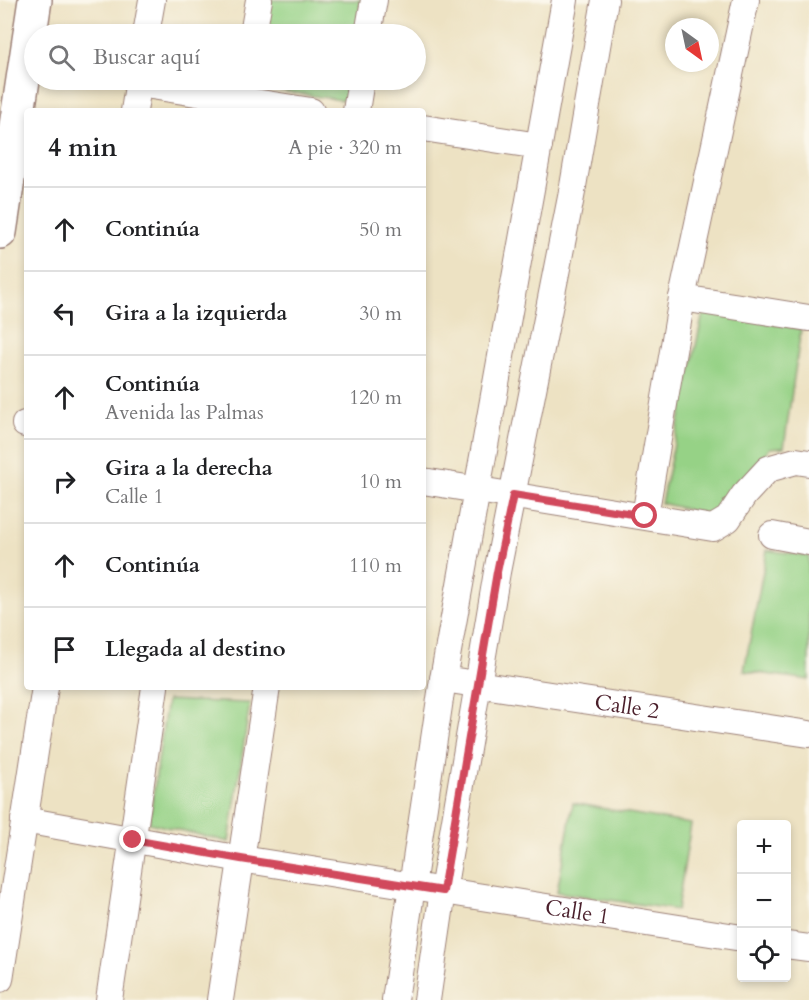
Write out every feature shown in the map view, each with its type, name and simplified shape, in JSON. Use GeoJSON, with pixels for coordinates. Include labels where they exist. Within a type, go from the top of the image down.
{"type":"FeatureCollection","features":[{"type":"Feature","properties":{"kind":"highway"},"geometry":{"type":"LineString","coordinates":[[31,24],[35,0]]}},
{"type":"Feature","properties":{"kind":"highway"},"geometry":{"type":"LineString","coordinates":[[0,231],[24,73]]}},
{"type":"Feature","properties":{"kind":"street"},"geometry":{"type":"LineString","coordinates":[[148,24],[152,0]]}},
{"type":"Feature","properties":{"kind":"street"},"geometry":{"type":"LineString","coordinates":[[254,24],[258,0]]}},
{"type":"Feature","properties":{"kind":"street"},"geometry":{"type":"LineString","coordinates":[[370,24],[374,0]]}},
{"type":"Feature","properties":{"kind":"street"},"geometry":{"type":"LineString","coordinates":[[395,1000],[444,679],[565,0]]}},
{"type":"Feature","properties":{"kind":"street"},"geometry":{"type":"LineString","coordinates":[[427,1000],[443,891],[497,572],[572,192],[605,0]]}},
{"type":"Feature","properties":{"kind":"street"},"geometry":{"type":"LineString","coordinates":[[645,516],[682,298],[746,0]]}},
{"type":"Feature","properties":{"kind":"street"},"geometry":{"type":"LineString","coordinates":[[135,108],[138,90]]}},
{"type":"Feature","properties":{"kind":"street"},"geometry":{"type":"LineString","coordinates":[[194,90],[296,108]]}},
{"type":"Feature","properties":{"kind":"street"},"geometry":{"type":"LineString","coordinates":[[357,108],[360,90]]}},
{"type":"Feature","properties":{"kind":"street"},"geometry":{"type":"LineString","coordinates":[[426,128],[539,146]]}},
{"type":"Feature","properties":{"kind":"street"},"geometry":{"type":"LineString","coordinates":[[682,298],[809,316]]}},
{"type":"Feature","properties":{"kind":"street"},"geometry":{"type":"LineString","coordinates":[[426,481],[713,528],[728,519],[744,495],[768,469],[796,461],[809,464]]}},
{"type":"Feature","properties":{"kind":"street"},"geometry":{"type":"LineString","coordinates":[[772,535],[809,542]]}},
{"type":"Feature","properties":{"kind":"street","name":"Calle 2"},"geometry":{"type":"LineString","coordinates":[[444,679],[809,734]]}},
{"type":"Feature","properties":{"kind":"street"},"geometry":{"type":"LineString","coordinates":[[0,979],[45,690]]}},
{"type":"Feature","properties":{"kind":"street"},"geometry":{"type":"LineString","coordinates":[[109,1000],[155,690]]}},
{"type":"Feature","properties":{"kind":"street"},"geometry":{"type":"LineString","coordinates":[[220,1000],[267,690]]}},
{"type":"Feature","properties":{"kind":"street","name":"Calle 1"},"geometry":{"type":"LineString","coordinates":[[24,820],[241,859],[737,937]]}},
{"type":"Feature","properties":{"kind":"green space"},"geometry":{"type":"Polygon","coordinates":[[[269,0],[361,0],[357,24],[265,24],[269,0]]]}},
{"type":"Feature","properties":{"kind":"green space"},"geometry":{"type":"Polygon","coordinates":[[[276,90],[349,90],[347,101],[276,90]]]}},
{"type":"Feature","properties":{"kind":"green space"},"geometry":{"type":"Polygon","coordinates":[[[704,309],[801,329],[784,447],[770,448],[722,506],[709,515],[661,503],[704,309]]]}},
{"type":"Feature","properties":{"kind":"green space"},"geometry":{"type":"Polygon","coordinates":[[[767,550],[809,556],[809,680],[744,671],[767,550]]]}},
{"type":"Feature","properties":{"kind":"green space"},"geometry":{"type":"Polygon","coordinates":[[[167,700],[250,703],[229,842],[149,823],[167,700]]]}},
{"type":"Feature","properties":{"kind":"green space"},"geometry":{"type":"Polygon","coordinates":[[[573,803],[691,824],[677,910],[557,892],[573,803]]]}},
{"type":"Feature","properties":{"kind":"route"},"geometry":{"type":"LineString","coordinates":[[133,840],[443,891],[497,572],[513,495],[645,516]]}}]}
